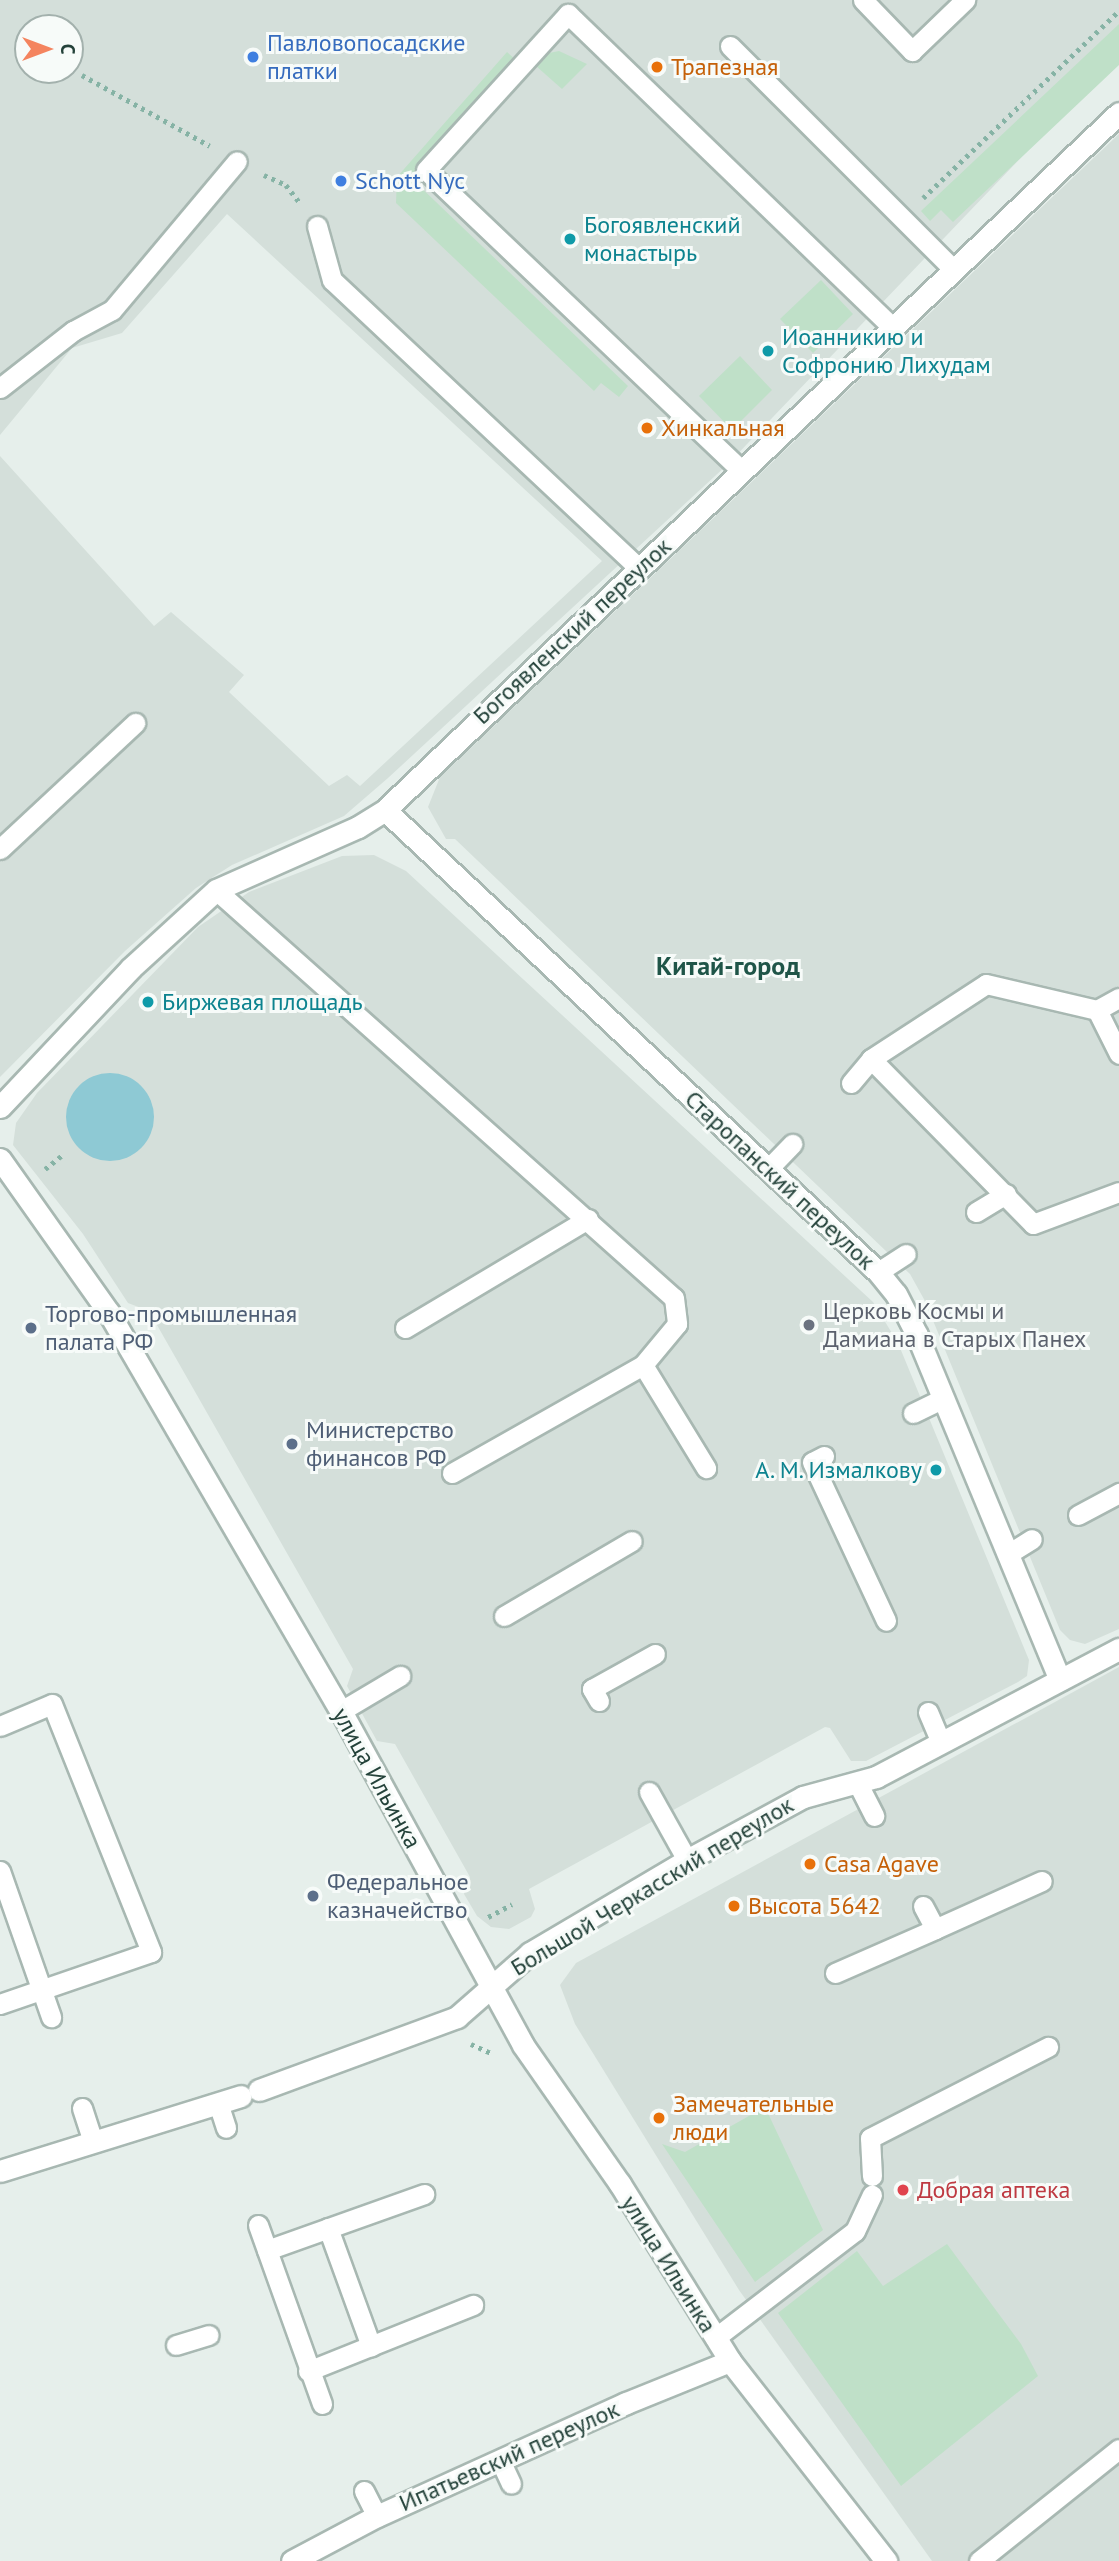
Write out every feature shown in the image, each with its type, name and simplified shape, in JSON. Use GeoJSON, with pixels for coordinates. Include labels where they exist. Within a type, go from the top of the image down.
{"type":"FeatureCollection","features":[{"type":"Feature","properties":{"kind":"street","name":"Богоявленский переулок"},"geometry":{"type":"LineString","coordinates":[[0,1107],[131,968],[216,890],[358,827],[385,810],[1119,113]]}},
{"type":"Feature","properties":{"kind":"street","name":"Старопанский переулок"},"geometry":{"type":"LineString","coordinates":[[385,810],[878,1272],[909,1316],[1060,1680]]}},
{"type":"Feature","properties":{"kind":"street","name":"улица Ильинка"},"geometry":{"type":"LineString","coordinates":[[0,1159],[109,1313],[341,1712],[523,2045],[620,2183],[730,2361],[886,2561]]}},
{"type":"Feature","properties":{"kind":"street","name":"Большой Черкасский переулок"},"geometry":{"type":"LineString","coordinates":[[0,2171],[250,2093],[457,2017],[490,1984],[530,1953],[687,1860],[803,1797],[876,1777],[1119,1648]]}},
{"type":"Feature","properties":{"kind":"street","name":"Ипатьевский переулок"},"geometry":{"type":"LineString","coordinates":[[292,2561],[377,2516],[730,2361]]}},
{"type":"Feature","properties":{"kind":"lane"},"geometry":{"type":"LineString","coordinates":[[863,0],[912,51],[965,0]]}},
{"type":"Feature","properties":{"kind":"lane"},"geometry":{"type":"LineString","coordinates":[[743,471],[426,170],[568,14],[893,328]]}},
{"type":"Feature","properties":{"kind":"lane"},"geometry":{"type":"LineString","coordinates":[[730,46],[954,270]]}},
{"type":"Feature","properties":{"kind":"lane"},"geometry":{"type":"LineString","coordinates":[[0,388],[73,331],[112,310],[237,161]]}},
{"type":"Feature","properties":{"kind":"lane"},"geometry":{"type":"LineString","coordinates":[[317,226],[332,280],[639,568]]}},
{"type":"Feature","properties":{"kind":"lane"},"geometry":{"type":"LineString","coordinates":[[0,849],[135,723]]}},
{"type":"Feature","properties":{"kind":"lane"},"geometry":{"type":"LineString","coordinates":[[216,890],[674,1298],[677,1324],[643,1365],[452,1473]]}},
{"type":"Feature","properties":{"kind":"lane"},"geometry":{"type":"LineString","coordinates":[[851,1083],[871,1059],[986,984],[1097,1010],[1119,998]]}},
{"type":"Feature","properties":{"kind":"lane"},"geometry":{"type":"LineString","coordinates":[[1097,1010],[1119,1054]]}},
{"type":"Feature","properties":{"kind":"lane"},"geometry":{"type":"LineString","coordinates":[[871,1059],[1033,1224],[1119,1192]]}},
{"type":"Feature","properties":{"kind":"lane"},"geometry":{"type":"LineString","coordinates":[[768,1169],[792,1144]]}},
{"type":"Feature","properties":{"kind":"lane"},"geometry":{"type":"LineString","coordinates":[[976,1212],[1006,1194]]}},
{"type":"Feature","properties":{"kind":"lane"},"geometry":{"type":"LineString","coordinates":[[405,1328],[588,1220]]}},
{"type":"Feature","properties":{"kind":"lane"},"geometry":{"type":"LineString","coordinates":[[878,1272],[906,1254]]}},
{"type":"Feature","properties":{"kind":"lane"},"geometry":{"type":"LineString","coordinates":[[643,1365],[706,1468]]}},
{"type":"Feature","properties":{"kind":"lane"},"geometry":{"type":"LineString","coordinates":[[913,1413],[944,1398]]}},
{"type":"Feature","properties":{"kind":"lane"},"geometry":{"type":"LineString","coordinates":[[824,1457],[812,1462],[886,1621]]}},
{"type":"Feature","properties":{"kind":"lane"},"geometry":{"type":"LineString","coordinates":[[1078,1515],[1119,1493]]}},
{"type":"Feature","properties":{"kind":"lane"},"geometry":{"type":"LineString","coordinates":[[1008,1554],[1031,1539]]}},
{"type":"Feature","properties":{"kind":"lane"},"geometry":{"type":"LineString","coordinates":[[504,1616],[632,1541]]}},
{"type":"Feature","properties":{"kind":"lane"},"geometry":{"type":"LineString","coordinates":[[599,1701],[592,1689],[655,1654]]}},
{"type":"Feature","properties":{"kind":"lane"},"geometry":{"type":"LineString","coordinates":[[341,1712],[400,1676]]}},
{"type":"Feature","properties":{"kind":"lane"},"geometry":{"type":"LineString","coordinates":[[0,1726],[52,1704],[151,1952],[0,2004]]}},
{"type":"Feature","properties":{"kind":"lane"},"geometry":{"type":"LineString","coordinates":[[928,1712],[941,1742]]}},
{"type":"Feature","properties":{"kind":"lane"},"geometry":{"type":"LineString","coordinates":[[857,1782],[874,1816]]}},
{"type":"Feature","properties":{"kind":"lane"},"geometry":{"type":"LineString","coordinates":[[649,1792],[687,1860]]}},
{"type":"Feature","properties":{"kind":"lane"},"geometry":{"type":"LineString","coordinates":[[0,1871],[51,2017]]}},
{"type":"Feature","properties":{"kind":"lane"},"geometry":{"type":"LineString","coordinates":[[835,1973],[1042,1881]]}},
{"type":"Feature","properties":{"kind":"lane"},"geometry":{"type":"LineString","coordinates":[[923,1906],[935,1928]]}},
{"type":"Feature","properties":{"kind":"lane"},"geometry":{"type":"LineString","coordinates":[[715,2338],[855,2231],[872,2185],[870,2138],[1048,2048]]}},
{"type":"Feature","properties":{"kind":"lane"},"geometry":{"type":"LineString","coordinates":[[218,2103],[226,2128]]}},
{"type":"Feature","properties":{"kind":"lane"},"geometry":{"type":"LineString","coordinates":[[82,2108],[93,2141]]}},
{"type":"Feature","properties":{"kind":"lane"},"geometry":{"type":"LineString","coordinates":[[267,2250],[424,2194]]}},
{"type":"Feature","properties":{"kind":"lane"},"geometry":{"type":"LineString","coordinates":[[258,2225],[267,2250],[280,2311],[321,2404]]}},
{"type":"Feature","properties":{"kind":"lane"},"geometry":{"type":"LineString","coordinates":[[328,2228],[371,2346]]}},
{"type":"Feature","properties":{"kind":"lane"},"geometry":{"type":"LineString","coordinates":[[308,2371],[473,2305]]}},
{"type":"Feature","properties":{"kind":"lane"},"geometry":{"type":"LineString","coordinates":[[176,2345],[208,2335]]}},
{"type":"Feature","properties":{"kind":"lane"},"geometry":{"type":"LineString","coordinates":[[979,2561],[1119,2449]]}},
{"type":"Feature","properties":{"kind":"lane"},"geometry":{"type":"LineString","coordinates":[[500,2460],[511,2484]]}},
{"type":"Feature","properties":{"kind":"lane"},"geometry":{"type":"LineString","coordinates":[[364,2491],[377,2516]]}},
{"type":"Feature","properties":{"kind":"path"},"geometry":{"type":"LineString","coordinates":[[902,218],[1119,11]]}},
{"type":"Feature","properties":{"kind":"path"},"geometry":{"type":"LineString","coordinates":[[84,76],[237,161],[286,185],[317,226]]}},
{"type":"Feature","properties":{"kind":"path"},"geometry":{"type":"LineString","coordinates":[[36,1177],[62,1156]]}},
{"type":"Feature","properties":{"kind":"path"},"geometry":{"type":"LineString","coordinates":[[481,1920],[512,1904]]}},
{"type":"Feature","properties":{"kind":"path"},"geometry":{"type":"LineString","coordinates":[[467,2037],[496,2061]]}},
{"type":"Feature","properties":{"kind":"shaded area"},"geometry":{"type":"Polygon","coordinates":[[[0,0],[1119,0],[1119,55],[728,464],[344,816],[232,865],[196,888],[125,951],[0,1077],[0,456],[154,626],[171,612],[244,675],[229,692],[329,786],[347,775],[360,786],[602,561],[227,214],[122,333],[72,348],[0,435],[0,0]]]}},
{"type":"Feature","properties":{"kind":"shaded area"},"geometry":{"type":"Polygon","coordinates":[[[1119,134],[1119,1629],[1085,1644],[1070,1640],[1060,1630],[925,1301],[910,1274],[455,839],[446,839],[428,807],[440,777],[1119,134]]]}},
{"type":"Feature","properties":{"kind":"shaded area"},"geometry":{"type":"Polygon","coordinates":[[[374,855],[406,871],[873,1302],[898,1343],[1029,1660],[1027,1676],[1018,1682],[866,1761],[851,1761],[830,1728],[825,1727],[529,1889],[535,1909],[531,1917],[509,1929],[491,1927],[477,1916],[464,1894],[470,1877],[395,1744],[377,1741],[347,1686],[353,1669],[149,1311],[128,1303],[83,1234],[13,1145],[16,1123],[37,1093],[198,927],[249,892],[342,856],[374,855]]]}},
{"type":"Feature","properties":{"kind":"shaded area"},"geometry":{"type":"Polygon","coordinates":[[[1119,1667],[1119,2561],[932,2561],[739,2290],[575,2024],[560,1985],[576,1963],[1119,1667]]]}},
{"type":"Feature","properties":{"kind":"green space"},"geometry":{"type":"Polygon","coordinates":[[[1119,24],[1119,65],[953,222],[941,210],[930,221],[921,211],[1119,24]]]}},
{"type":"Feature","properties":{"kind":"green space"},"geometry":{"type":"Polygon","coordinates":[[[559,51],[587,64],[562,89],[536,66],[549,53],[559,51]]]}},
{"type":"Feature","properties":{"kind":"green space"},"geometry":{"type":"Polygon","coordinates":[[[507,52],[516,60],[411,178],[628,386],[619,397],[601,383],[594,391],[396,203],[397,177],[507,52]]]}},
{"type":"Feature","properties":{"kind":"green space"},"geometry":{"type":"Polygon","coordinates":[[[821,280],[853,314],[813,353],[780,319],[821,280]]]}},
{"type":"Feature","properties":{"kind":"green space"},"geometry":{"type":"Polygon","coordinates":[[[740,356],[772,390],[732,430],[699,396],[740,356]]]}},
{"type":"Feature","properties":{"kind":"green space"},"geometry":{"type":"Polygon","coordinates":[[[765,2107],[823,2230],[755,2282],[662,2144],[685,2152],[765,2107]]]}},
{"type":"Feature","properties":{"kind":"green space"},"geometry":{"type":"Polygon","coordinates":[[[947,2244],[1021,2344],[1038,2376],[901,2486],[778,2313],[857,2251],[883,2286],[947,2244]]]}},
{"type":"Feature","properties":{"kind":"water"},"geometry":{"type":"Polygon","coordinates":[[[101,1073],[119,1073],[135,1080],[147,1092],[154,1108],[154,1126],[147,1142],[135,1154],[119,1161],[101,1161],[85,1154],[73,1142],[66,1126],[66,1108],[73,1092],[85,1080],[101,1073]]]}},
{"type":"Feature","properties":{"kind":"place","name":"Павловопосадские платки"},"geometry":{"type":"Point","coordinates":[253,57]}},
{"type":"Feature","properties":{"kind":"place","name":"Трапезная"},"geometry":{"type":"Point","coordinates":[657,67]}},
{"type":"Feature","properties":{"kind":"place","name":"Schott Nyc"},"geometry":{"type":"Point","coordinates":[341,181]}},
{"type":"Feature","properties":{"kind":"place","name":"Богоявленский монастырь"},"geometry":{"type":"Point","coordinates":[570,239]}},
{"type":"Feature","properties":{"kind":"place","name":"Иоанникию и Софронию Лихудам"},"geometry":{"type":"Point","coordinates":[768,351]}},
{"type":"Feature","properties":{"kind":"place","name":"Хинкальная"},"geometry":{"type":"Point","coordinates":[647,428]}},
{"type":"Feature","properties":{"kind":"place","name":"Биржевая площадь"},"geometry":{"type":"Point","coordinates":[148,1002]}},
{"type":"Feature","properties":{"kind":"place","name":"Церковь Космы и Дамиана в Старых Панех"},"geometry":{"type":"Point","coordinates":[809,1325]}},
{"type":"Feature","properties":{"kind":"place","name":"Торгово-промышленная палата РФ"},"geometry":{"type":"Point","coordinates":[31,1328]}},
{"type":"Feature","properties":{"kind":"place","name":"Министерство финансов РФ"},"geometry":{"type":"Point","coordinates":[292,1444]}},
{"type":"Feature","properties":{"kind":"place","name":"А. М. Измалкову"},"geometry":{"type":"Point","coordinates":[936,1470]}},
{"type":"Feature","properties":{"kind":"place","name":"Casa Agave"},"geometry":{"type":"Point","coordinates":[810,1864]}},
{"type":"Feature","properties":{"kind":"place","name":"Федеральное казначейство"},"geometry":{"type":"Point","coordinates":[313,1896]}},
{"type":"Feature","properties":{"kind":"place","name":"Высота 5642"},"geometry":{"type":"Point","coordinates":[734,1906]}},
{"type":"Feature","properties":{"kind":"place","name":"Замечательные люди"},"geometry":{"type":"Point","coordinates":[659,2118]}},
{"type":"Feature","properties":{"kind":"place","name":"Добрая аптека"},"geometry":{"type":"Point","coordinates":[903,2190]}},
{"type":"Feature","properties":{"kind":"district","name":"Китай-город"},"geometry":{"type":"Point","coordinates":[728,966]}}]}
